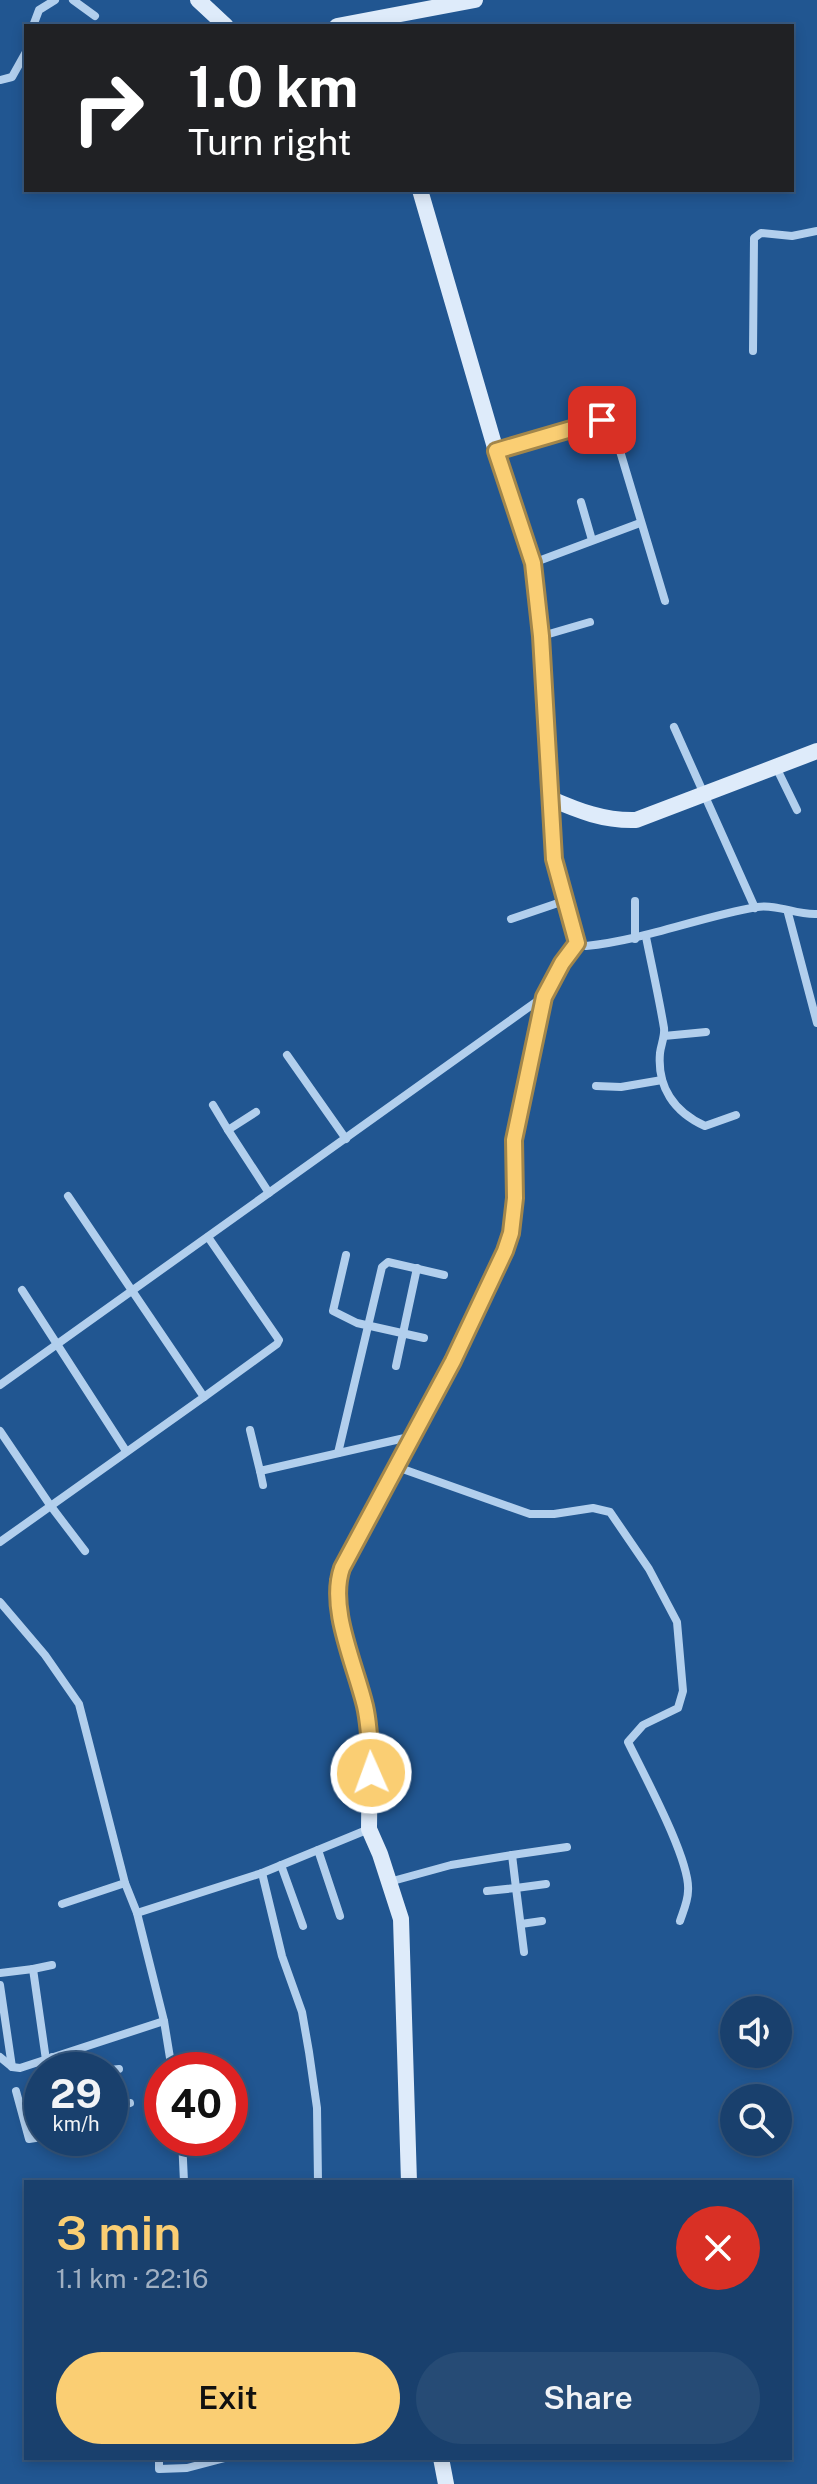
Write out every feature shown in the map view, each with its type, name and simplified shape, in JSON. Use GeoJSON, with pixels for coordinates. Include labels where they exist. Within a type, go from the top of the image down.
{"type":"FeatureCollection","features":[{"type":"Feature","properties":{"kind":"street"},"geometry":{"type":"LineString","coordinates":[[34,24],[39,10],[55,0]]}},
{"type":"Feature","properties":{"kind":"street"},"geometry":{"type":"LineString","coordinates":[[73,0],[95,16]]}},
{"type":"Feature","properties":{"kind":"street"},"geometry":{"type":"LineString","coordinates":[[198,0],[224,24]]}},
{"type":"Feature","properties":{"kind":"street"},"geometry":{"type":"LineString","coordinates":[[364,24],[404,12],[475,0]]}},
{"type":"Feature","properties":{"kind":"street"},"geometry":{"type":"LineString","coordinates":[[0,80],[12,77],[24,56]]}},
{"type":"Feature","properties":{"kind":"street"},"geometry":{"type":"LineString","coordinates":[[421,192],[496,451],[533,563],[541,636],[554,859],[577,943]]}},
{"type":"Feature","properties":{"kind":"street"},"geometry":{"type":"LineString","coordinates":[[753,351],[754,238],[761,233],[792,236],[817,231]]}},
{"type":"Feature","properties":{"kind":"street"},"geometry":{"type":"LineString","coordinates":[[496,451],[608,419],[613,424],[665,601]]}},
{"type":"Feature","properties":{"kind":"street"},"geometry":{"type":"LineString","coordinates":[[581,502],[592,540]]}},
{"type":"Feature","properties":{"kind":"street"},"geometry":{"type":"LineString","coordinates":[[533,563],[640,523]]}},
{"type":"Feature","properties":{"kind":"street"},"geometry":{"type":"LineString","coordinates":[[541,636],[590,622]]}},
{"type":"Feature","properties":{"kind":"street"},"geometry":{"type":"LineString","coordinates":[[674,727],[755,908]]}},
{"type":"Feature","properties":{"kind":"street"},"geometry":{"type":"LineString","coordinates":[[549,798],[586,814],[624,820],[649,816],[817,751]]}},
{"type":"Feature","properties":{"kind":"street"},"geometry":{"type":"LineString","coordinates":[[776,766],[797,810]]}},
{"type":"Feature","properties":{"kind":"street"},"geometry":{"type":"LineString","coordinates":[[511,919],[564,901]]}},
{"type":"Feature","properties":{"kind":"street"},"geometry":{"type":"LineString","coordinates":[[635,901],[635,939]]}},
{"type":"Feature","properties":{"kind":"street"},"geometry":{"type":"LineString","coordinates":[[577,943],[586,946],[646,937],[755,908],[779,906],[788,913],[817,914]]}},
{"type":"Feature","properties":{"kind":"street"},"geometry":{"type":"LineString","coordinates":[[788,913],[817,1023]]}},
{"type":"Feature","properties":{"kind":"street"},"geometry":{"type":"LineString","coordinates":[[646,937],[664,1036],[660,1054],[662,1080],[671,1101],[685,1116],[702,1125],[736,1115]]}},
{"type":"Feature","properties":{"kind":"street"},"geometry":{"type":"LineString","coordinates":[[409,2180],[401,1919],[369,1829],[370,1738],[340,1614],[337,1582],[476,1316],[505,1251],[511,1233],[515,1198],[514,1140],[544,997],[577,943]]}},
{"type":"Feature","properties":{"kind":"street"},"geometry":{"type":"LineString","coordinates":[[0,1385],[544,997]]}},
{"type":"Feature","properties":{"kind":"street"},"geometry":{"type":"LineString","coordinates":[[664,1036],[706,1032]]}},
{"type":"Feature","properties":{"kind":"street"},"geometry":{"type":"LineString","coordinates":[[287,1055],[346,1139]]}},
{"type":"Feature","properties":{"kind":"street"},"geometry":{"type":"LineString","coordinates":[[596,1086],[621,1087],[662,1080]]}},
{"type":"Feature","properties":{"kind":"street"},"geometry":{"type":"LineString","coordinates":[[213,1105],[269,1193]]}},
{"type":"Feature","properties":{"kind":"street"},"geometry":{"type":"LineString","coordinates":[[228,1130],[256,1112]]}},
{"type":"Feature","properties":{"kind":"street"},"geometry":{"type":"LineString","coordinates":[[68,1196],[204,1397]]}},
{"type":"Feature","properties":{"kind":"street"},"geometry":{"type":"LineString","coordinates":[[0,1542],[277,1344],[279,1340],[208,1237]]}},
{"type":"Feature","properties":{"kind":"street"},"geometry":{"type":"LineString","coordinates":[[346,1255],[332,1308],[345,1318],[368,1326],[424,1338]]}},
{"type":"Feature","properties":{"kind":"street"},"geometry":{"type":"LineString","coordinates":[[338,1453],[382,1267],[388,1262],[444,1275]]}},
{"type":"Feature","properties":{"kind":"street"},"geometry":{"type":"LineString","coordinates":[[396,1366],[417,1268]]}},
{"type":"Feature","properties":{"kind":"street"},"geometry":{"type":"LineString","coordinates":[[22,1290],[126,1451]]}},
{"type":"Feature","properties":{"kind":"street"},"geometry":{"type":"LineString","coordinates":[[250,1430],[263,1485]]}},
{"type":"Feature","properties":{"kind":"street"},"geometry":{"type":"LineString","coordinates":[[0,1431],[85,1551]]}},
{"type":"Feature","properties":{"kind":"street"},"geometry":{"type":"LineString","coordinates":[[260,1471],[412,1437]]}},
{"type":"Feature","properties":{"kind":"street"},"geometry":{"type":"LineString","coordinates":[[396,1467],[530,1514],[593,1508],[610,1512],[649,1569],[677,1622],[683,1691],[678,1708],[643,1725],[628,1742],[673,1836],[688,1880],[680,1921]]}},
{"type":"Feature","properties":{"kind":"street"},"geometry":{"type":"LineString","coordinates":[[0,1602],[53,1666],[79,1704],[125,1883],[137,1913],[169,2052]]}},
{"type":"Feature","properties":{"kind":"street"},"geometry":{"type":"LineString","coordinates":[[137,1913],[262,1873],[369,1829]]}},
{"type":"Feature","properties":{"kind":"street"},"geometry":{"type":"LineString","coordinates":[[389,1882],[451,1865],[567,1847]]}},
{"type":"Feature","properties":{"kind":"street"},"geometry":{"type":"LineString","coordinates":[[318,1850],[340,1916]]}},
{"type":"Feature","properties":{"kind":"street"},"geometry":{"type":"LineString","coordinates":[[512,1855],[524,1952]]}},
{"type":"Feature","properties":{"kind":"street"},"geometry":{"type":"LineString","coordinates":[[281,1865],[303,1926]]}},
{"type":"Feature","properties":{"kind":"street"},"geometry":{"type":"LineString","coordinates":[[262,1873],[282,1956],[302,2012],[317,2108],[318,2180]]}},
{"type":"Feature","properties":{"kind":"street"},"geometry":{"type":"LineString","coordinates":[[62,1904],[125,1883]]}},
{"type":"Feature","properties":{"kind":"street"},"geometry":{"type":"LineString","coordinates":[[487,1891],[546,1884]]}},
{"type":"Feature","properties":{"kind":"street"},"geometry":{"type":"LineString","coordinates":[[521,1924],[542,1921]]}},
{"type":"Feature","properties":{"kind":"street"},"geometry":{"type":"LineString","coordinates":[[0,1973],[52,1965]]}},
{"type":"Feature","properties":{"kind":"street"},"geometry":{"type":"LineString","coordinates":[[33,1969],[48,2052]]}},
{"type":"Feature","properties":{"kind":"street"},"geometry":{"type":"LineString","coordinates":[[0,1985],[12,2067]]}},
{"type":"Feature","properties":{"kind":"street"},"geometry":{"type":"LineString","coordinates":[[68,2052],[164,2021]]}},
{"type":"Feature","properties":{"kind":"street"},"geometry":{"type":"LineString","coordinates":[[0,2057],[12,2067],[24,2067]]}},
{"type":"Feature","properties":{"kind":"street"},"geometry":{"type":"LineString","coordinates":[[16,2091],[24,2121]]}},
{"type":"Feature","properties":{"kind":"street"},"geometry":{"type":"LineString","coordinates":[[183,2156],[184,2180]]}},
{"type":"Feature","properties":{"kind":"street"},"geometry":{"type":"LineString","coordinates":[[159,2460],[159,2469],[174,2470],[216,2460]]}},
{"type":"Feature","properties":{"kind":"street"},"geometry":{"type":"LineString","coordinates":[[441,2460],[446,2484]]}},
{"type":"Feature","properties":{"kind":"route"},"geometry":{"type":"LineString","coordinates":[[371,1773],[365,1709],[340,1614],[337,1582],[476,1316],[505,1251],[511,1233],[515,1198],[514,1140],[544,997],[577,943],[554,859],[541,636],[533,563],[496,451],[602,420]]}}]}
